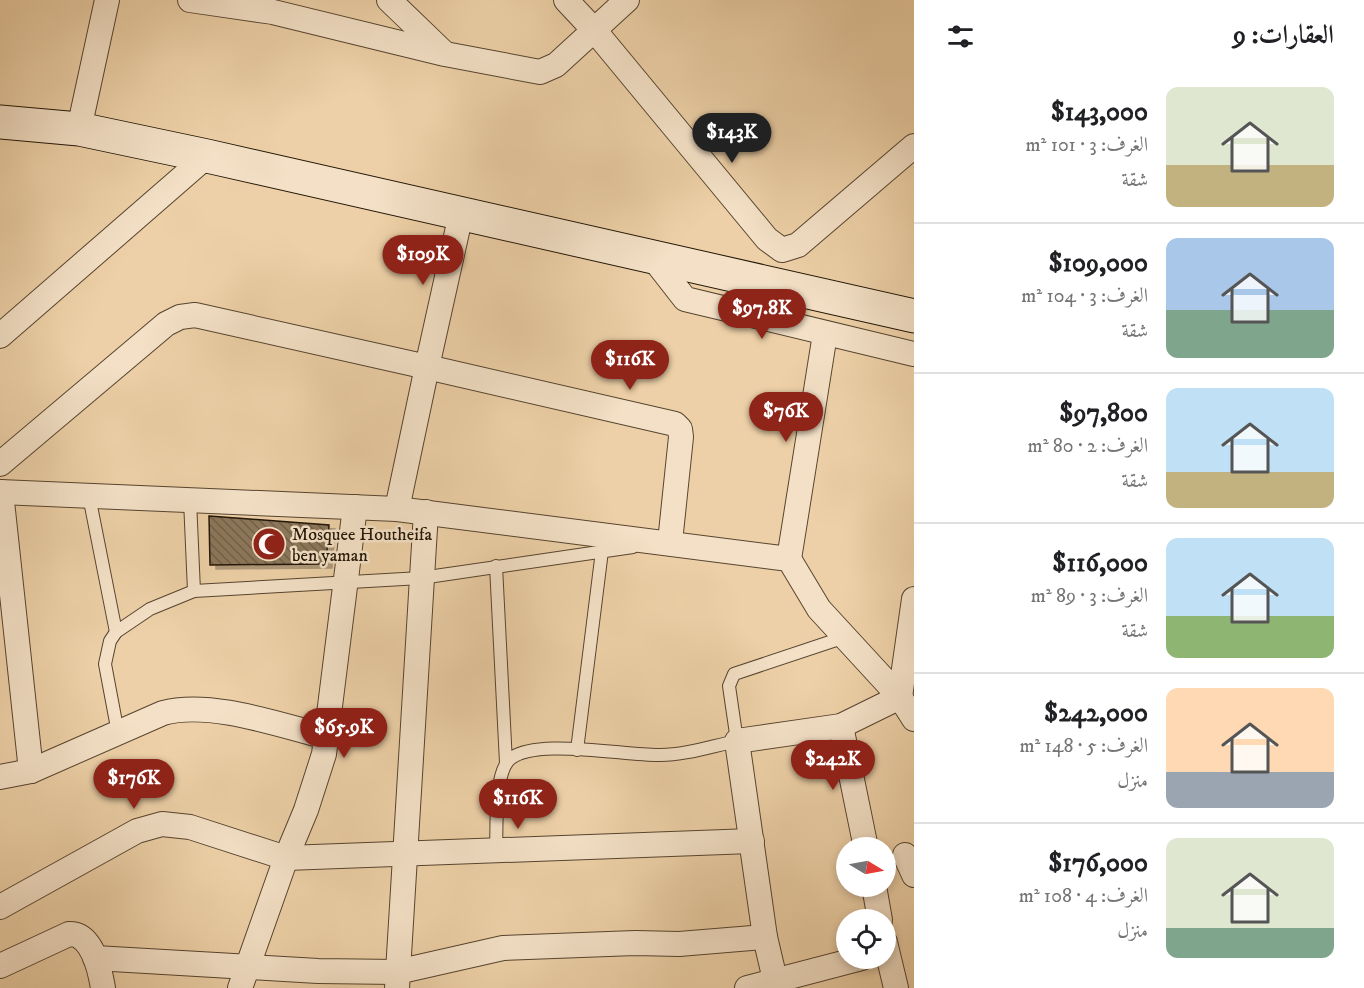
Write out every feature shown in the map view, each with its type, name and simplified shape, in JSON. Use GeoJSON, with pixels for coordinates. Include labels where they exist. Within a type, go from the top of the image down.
{"type":"FeatureCollection","features":[{"type":"Feature","properties":{"kind":"main road"},"geometry":{"type":"LineString","coordinates":[[0,122],[79,129],[207,156],[914,316]]}},
{"type":"Feature","properties":{"kind":"street"},"geometry":{"type":"LineString","coordinates":[[79,129],[107,0]]}},
{"type":"Feature","properties":{"kind":"street"},"geometry":{"type":"LineString","coordinates":[[190,0],[267,6],[445,54],[540,72],[556,65],[627,0]]}},
{"type":"Feature","properties":{"kind":"street"},"geometry":{"type":"LineString","coordinates":[[389,0],[445,54]]}},
{"type":"Feature","properties":{"kind":"street"},"geometry":{"type":"LineString","coordinates":[[566,0],[595,31],[767,239],[782,250],[798,246],[914,146]]}},
{"type":"Feature","properties":{"kind":"street"},"geometry":{"type":"LineString","coordinates":[[0,336],[207,156]]}},
{"type":"Feature","properties":{"kind":"street"},"geometry":{"type":"LineString","coordinates":[[397,508],[461,214]]}},
{"type":"Feature","properties":{"kind":"street"},"geometry":{"type":"LineString","coordinates":[[653,258],[685,299],[914,354]]}},
{"type":"Feature","properties":{"kind":"street"},"geometry":{"type":"LineString","coordinates":[[0,464],[166,324],[180,317],[195,315],[675,424],[680,429],[681,437],[670,542]]}},
{"type":"Feature","properties":{"kind":"street"},"geometry":{"type":"LineString","coordinates":[[825,334],[789,559],[819,609],[900,697],[914,719]]}},
{"type":"Feature","properties":{"kind":"street"},"geometry":{"type":"LineString","coordinates":[[31,771],[1,492],[397,508],[789,559]]}},
{"type":"Feature","properties":{"kind":"street"},"geometry":{"type":"LineString","coordinates":[[244,977],[286,858],[306,810],[327,736],[355,507]]}},
{"type":"Feature","properties":{"kind":"street"},"geometry":{"type":"LineString","coordinates":[[397,980],[426,512]]}},
{"type":"Feature","properties":{"kind":"street"},"geometry":{"type":"LineString","coordinates":[[900,697],[914,599]]}},
{"type":"Feature","properties":{"kind":"street"},"geometry":{"type":"LineString","coordinates":[[775,984],[765,937],[737,741],[841,726],[900,697]]}},
{"type":"Feature","properties":{"kind":"street"},"geometry":{"type":"LineString","coordinates":[[0,777],[31,771],[163,713],[183,707],[206,708],[327,736]]}},
{"type":"Feature","properties":{"kind":"street"},"geometry":{"type":"LineString","coordinates":[[841,726],[864,837]]}},
{"type":"Feature","properties":{"kind":"street"},"geometry":{"type":"LineString","coordinates":[[0,907],[137,831],[162,824],[190,827],[286,858],[752,841]]}},
{"type":"Feature","properties":{"kind":"street"},"geometry":{"type":"LineString","coordinates":[[0,966],[69,934],[83,938],[95,958],[103,988]]}},
{"type":"Feature","properties":{"kind":"street"},"geometry":{"type":"LineString","coordinates":[[95,958],[244,977],[318,971],[397,980],[503,948],[635,943],[679,944],[765,937]]}},
{"type":"Feature","properties":{"kind":"street"},"geometry":{"type":"LineString","coordinates":[[747,988],[775,984],[836,966]]}},
{"type":"Feature","properties":{"kind":"street"},"geometry":{"type":"LineString","coordinates":[[891,969],[896,988]]}},
{"type":"Feature","properties":{"kind":"lane"},"geometry":{"type":"LineString","coordinates":[[89,496],[116,632]]}},
{"type":"Feature","properties":{"kind":"lane"},"geometry":{"type":"LineString","coordinates":[[190,500],[194,591]]}},
{"type":"Feature","properties":{"kind":"lane"},"geometry":{"type":"LineString","coordinates":[[118,733],[105,664],[107,651],[116,632],[150,609],[194,591],[421,578],[670,542]]}},
{"type":"Feature","properties":{"kind":"lane"},"geometry":{"type":"LineString","coordinates":[[577,750],[602,551]]}},
{"type":"Feature","properties":{"kind":"lane"},"geometry":{"type":"LineString","coordinates":[[496,566],[506,764],[500,786],[496,852]]}},
{"type":"Feature","properties":{"kind":"lane"},"geometry":{"type":"LineString","coordinates":[[506,764],[516,754],[526,750],[577,750],[663,755],[737,741],[729,686],[734,674],[845,637]]}},
{"type":"Feature","properties":{"kind":"building","name":"Mosquee Houtheifa ben yaman"},"geometry":{"type":"Polygon","coordinates":[[[209,516],[329,525],[326,564],[210,565],[209,516]]]}},
{"type":"Feature","properties":{"kind":"place","name":"Mosquee Houtheifa ben yaman"},"geometry":{"type":"Point","coordinates":[269,544]}}]}
